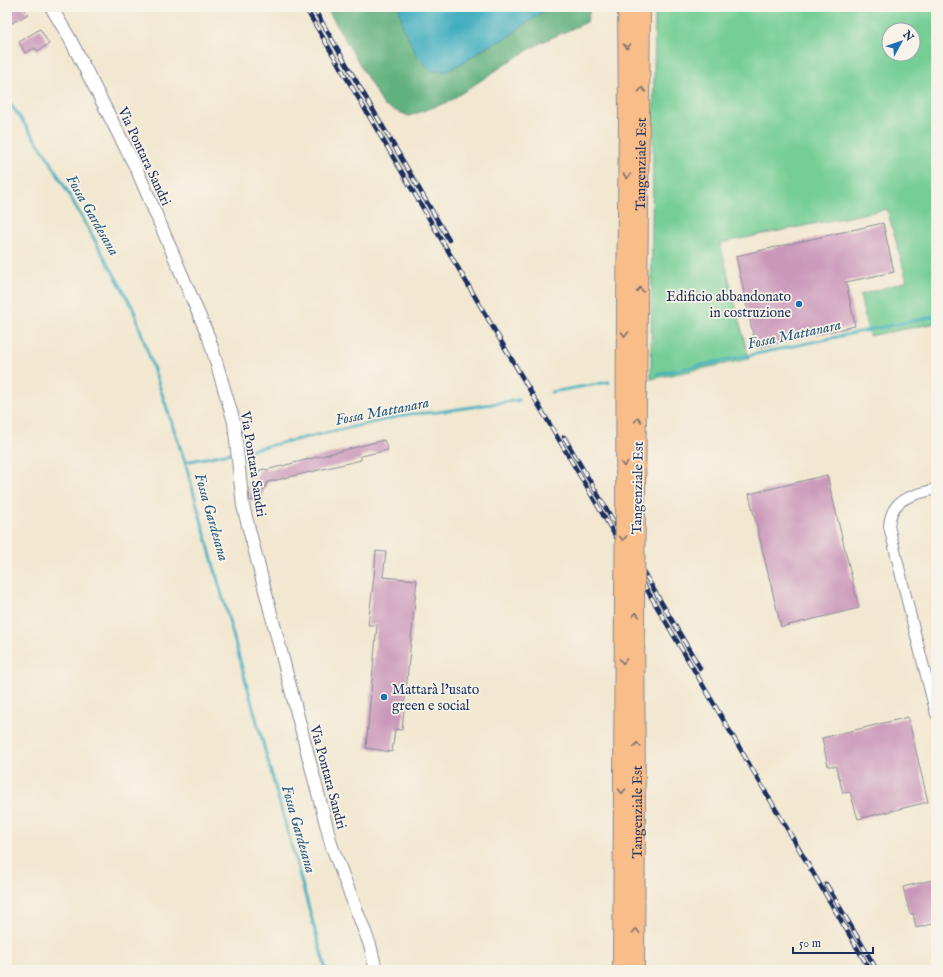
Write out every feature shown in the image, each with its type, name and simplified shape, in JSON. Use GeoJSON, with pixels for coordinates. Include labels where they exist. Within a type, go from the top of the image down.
{"type":"FeatureCollection","features":[{"type":"Feature","properties":{"kind":"highway","name":"Tangenziale Est"},"geometry":{"type":"LineString","coordinates":[[626,7],[627,116],[625,308],[631,500]]}},
{"type":"Feature","properties":{"kind":"highway","name":"Tangenziale Est"},"geometry":{"type":"LineString","coordinates":[[622,970],[642,7]]}},
{"type":"Feature","properties":{"kind":"highway","name":"Tangenziale Est"},"geometry":{"type":"LineString","coordinates":[[629,593],[637,826],[636,970]]}},
{"type":"Feature","properties":{"kind":"street","name":"Via Pontara Sandri"},"geometry":{"type":"LineString","coordinates":[[51,7],[70,38],[137,170],[209,338],[234,422],[243,506],[332,847],[370,945],[376,970]]}},
{"type":"Feature","properties":{"kind":"street"},"geometry":{"type":"LineString","coordinates":[[936,489],[907,498],[897,504],[889,520],[888,526],[936,714]]}},
{"type":"Feature","properties":{"kind":"green space"},"geometry":{"type":"Polygon","coordinates":[[[326,7],[399,7],[403,27],[432,71],[447,71],[472,57],[549,7],[590,7],[590,9],[587,22],[542,42],[448,102],[409,116],[384,106],[326,7]]]}},
{"type":"Feature","properties":{"kind":"green space"},"geometry":{"type":"Polygon","coordinates":[[[655,7],[936,7],[936,323],[869,336],[860,295],[907,281],[887,209],[720,243],[749,359],[651,379],[655,7]]]}},
{"type":"Feature","properties":{"kind":"water"},"geometry":{"type":"Polygon","coordinates":[[[399,7],[549,7],[506,38],[486,47],[447,71],[432,71],[417,56],[403,27],[399,7]]]}},
{"type":"Feature","properties":{"kind":"building"},"geometry":{"type":"Polygon","coordinates":[[[7,7],[23,7],[28,14],[7,26],[7,7]]]}},
{"type":"Feature","properties":{"kind":"building"},"geometry":{"type":"Polygon","coordinates":[[[40,29],[49,44],[37,51],[35,48],[25,53],[19,42],[40,29]]]}},
{"type":"Feature","properties":{"kind":"building","name":"Edificio abbandonato in costruzione"},"geometry":{"type":"Polygon","coordinates":[[[883,223],[894,272],[846,282],[855,326],[756,348],[736,256],[883,223]]]}},
{"type":"Feature","properties":{"kind":"building"},"geometry":{"type":"Polygon","coordinates":[[[384,440],[388,450],[361,456],[361,460],[268,482],[262,493],[262,497],[250,501],[249,489],[260,470],[266,470],[384,440]]]}},
{"type":"Feature","properties":{"kind":"building"},"geometry":{"type":"Polygon","coordinates":[[[827,475],[859,608],[781,627],[749,494],[827,475]]]}},
{"type":"Feature","properties":{"kind":"building"},"geometry":{"type":"Polygon","coordinates":[[[376,551],[386,552],[383,577],[417,580],[402,730],[395,729],[392,752],[366,748],[377,625],[368,625],[376,551]]]}},
{"type":"Feature","properties":{"kind":"building"},"geometry":{"type":"Polygon","coordinates":[[[908,717],[928,802],[858,819],[850,792],[843,793],[836,766],[828,766],[822,738],[908,717]]]}},
{"type":"Feature","properties":{"kind":"building"},"geometry":{"type":"Polygon","coordinates":[[[936,879],[936,923],[916,928],[913,913],[910,914],[903,887],[936,879]]]}},
{"type":"Feature","properties":{"kind":"waterway","name":"Fossa Gardesana"},"geometry":{"type":"LineString","coordinates":[[7,99],[49,159],[133,308],[185,462],[326,970]]}},
{"type":"Feature","properties":{"kind":"waterway","name":"Fossa Mattanara"},"geometry":{"type":"LineString","coordinates":[[657,374],[936,316]]}},
{"type":"Feature","properties":{"kind":"waterway","name":"Fossa Mattanara"},"geometry":{"type":"LineString","coordinates":[[551,392],[609,382]]}},
{"type":"Feature","properties":{"kind":"waterway","name":"Fossa Mattanara"},"geometry":{"type":"LineString","coordinates":[[250,450],[410,414],[438,412],[519,400]]}},
{"type":"Feature","properties":{"kind":"waterway","name":"Fossa Mattanara"},"geometry":{"type":"LineString","coordinates":[[185,462],[230,453]]}},
{"type":"Feature","properties":{"kind":"railway"},"geometry":{"type":"LineString","coordinates":[[305,7],[870,970]]}},
{"type":"Feature","properties":{"kind":"railway"},"geometry":{"type":"LineString","coordinates":[[313,7],[449,240]]}},
{"type":"Feature","properties":{"kind":"railway"},"geometry":{"type":"LineString","coordinates":[[564,437],[700,668]]}},
{"type":"Feature","properties":{"kind":"railway"},"geometry":{"type":"LineString","coordinates":[[826,884],[877,970]]}},
{"type":"Feature","properties":{"kind":"place","name":"Edificio abbandonato in costruzione"},"geometry":{"type":"Point","coordinates":[799,304]}},
{"type":"Feature","properties":{"kind":"place","name":"Mattarà l'usato green e social"},"geometry":{"type":"Point","coordinates":[384,697]}}]}
